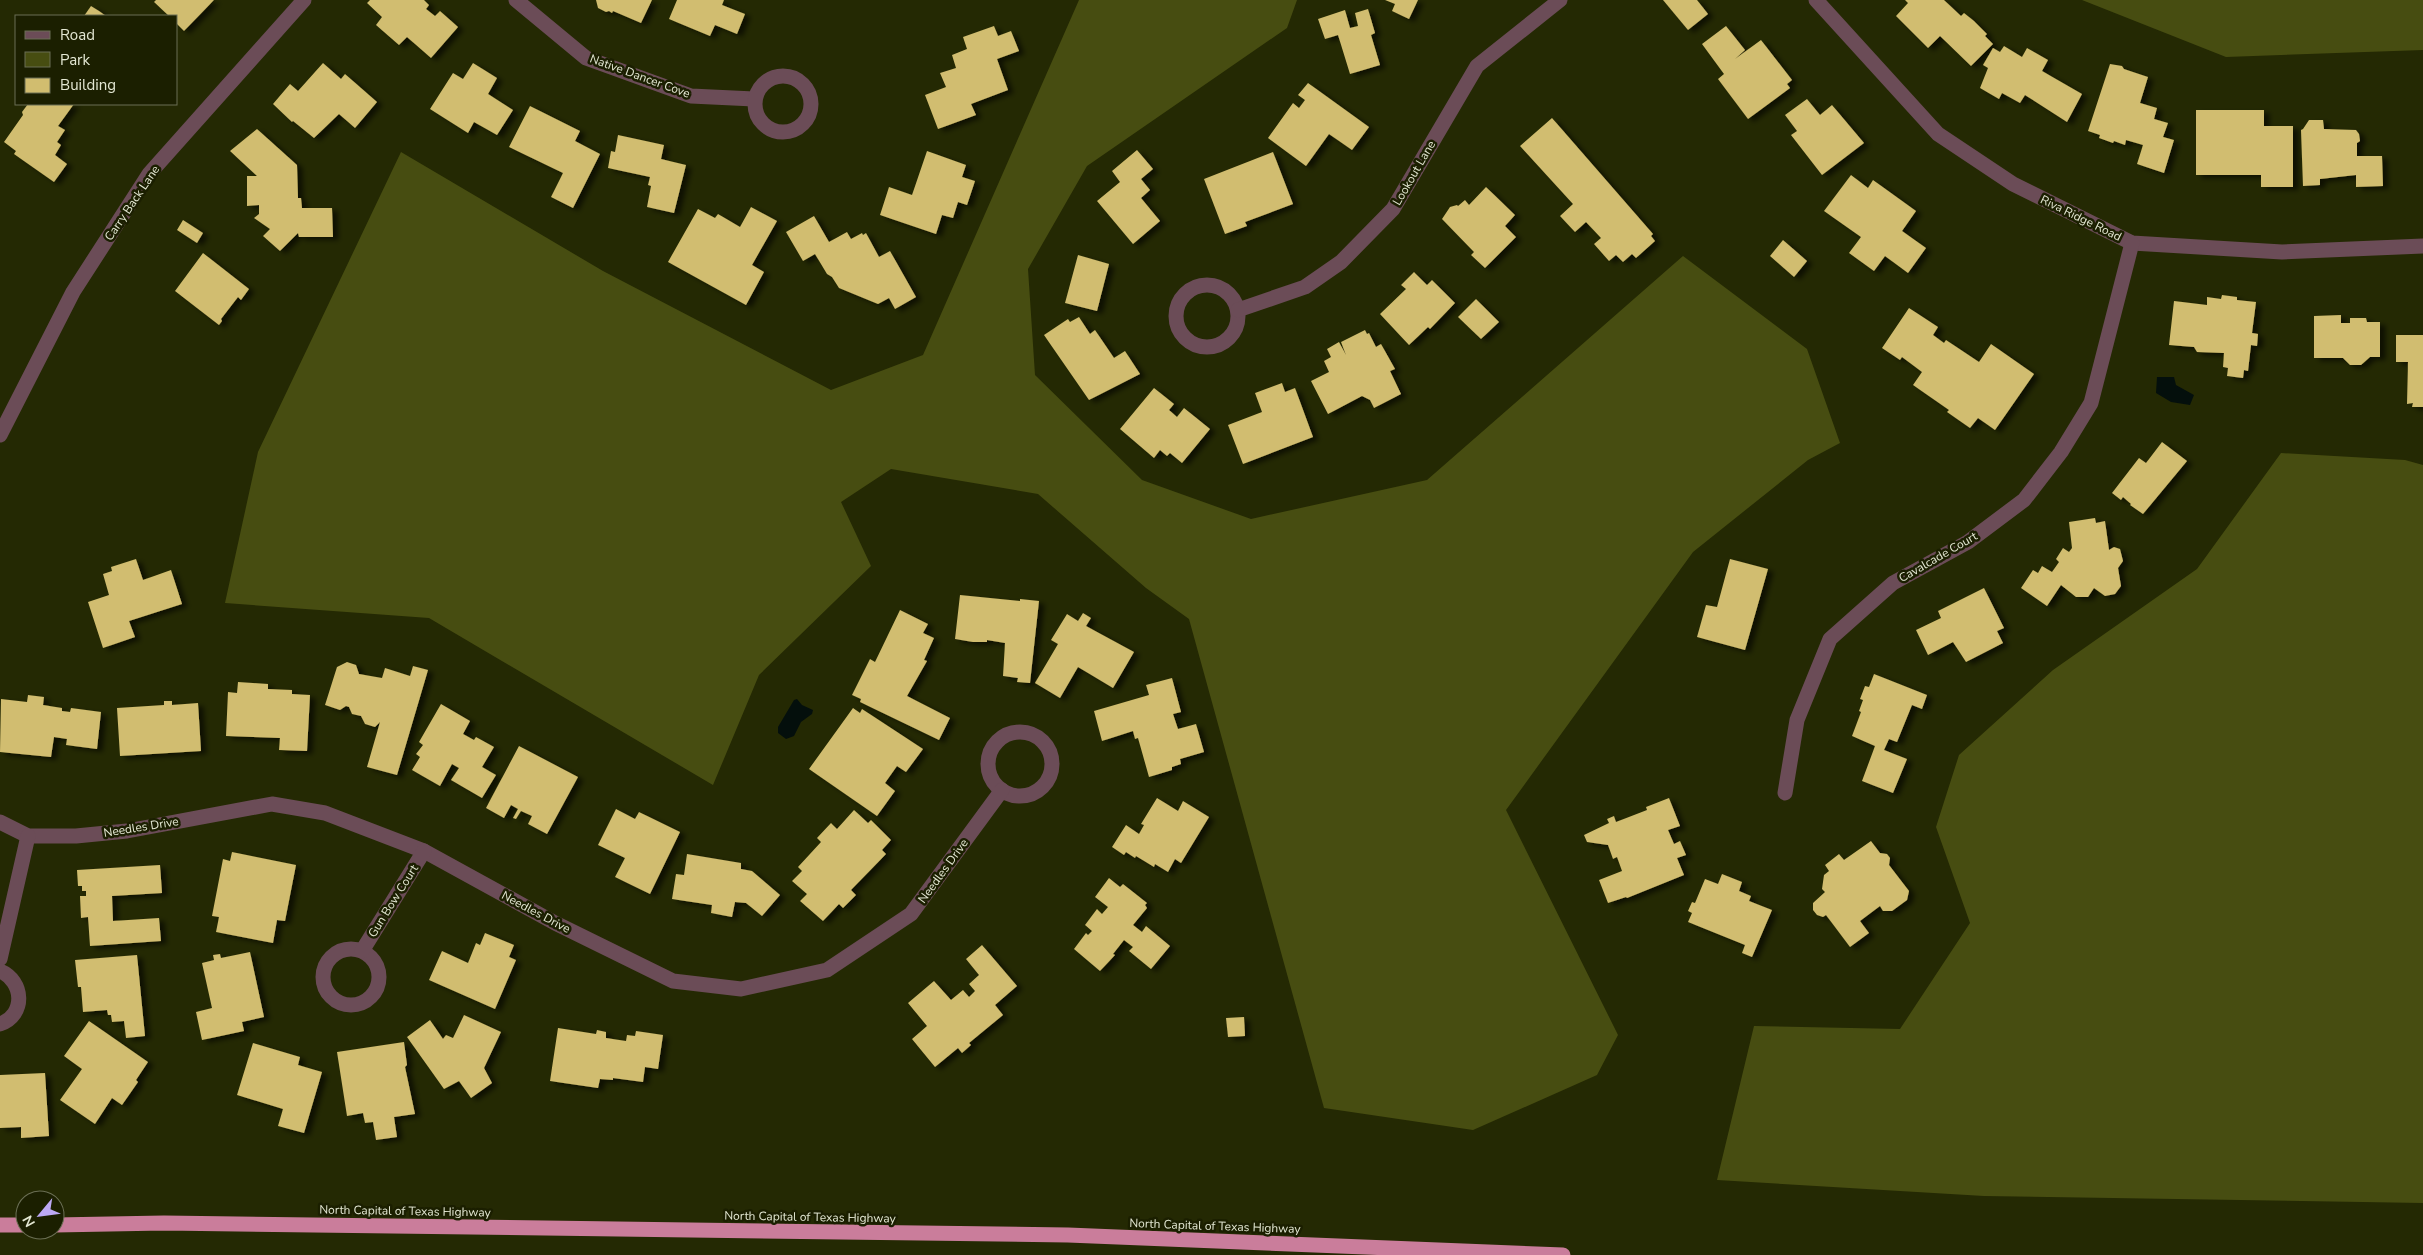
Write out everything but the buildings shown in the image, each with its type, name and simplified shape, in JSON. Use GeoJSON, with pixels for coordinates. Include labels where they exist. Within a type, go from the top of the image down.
{"type":"FeatureCollection","features":[{"type":"Feature","properties":{"kind":"highway","name":"North Capital of Texas Highway"},"geometry":{"type":"LineString","coordinates":[[65,1225],[164,1223],[1068,1235],[1563,1255]]}},
{"type":"Feature","properties":{"kind":"highway"},"geometry":{"type":"LineString","coordinates":[[0,1225],[15,1225]]}},
{"type":"Feature","properties":{"kind":"street","name":"Carry Back Lane"},"geometry":{"type":"LineString","coordinates":[[0,435],[73,292],[149,174],[304,0]]}},
{"type":"Feature","properties":{"kind":"street","name":"Native Dancer Cove"},"geometry":{"type":"LineString","coordinates":[[516,0],[586,58],[691,96],[754,99]]}},
{"type":"Feature","properties":{"kind":"street","name":"Lookout Lane"},"geometry":{"type":"LineString","coordinates":[[1238,310],[1305,287],[1342,262],[1393,209],[1477,66],[1560,0]]}},
{"type":"Feature","properties":{"kind":"street","name":"Riva Ridge Road"},"geometry":{"type":"LineString","coordinates":[[1816,0],[1938,134],[2013,184],[2132,242],[2282,252],[2423,246]]}},
{"type":"Feature","properties":{"kind":"street","name":"Cavalcade Court"},"geometry":{"type":"LineString","coordinates":[[1785,793],[1797,720],[1830,639],[1893,582],[1968,542],[2024,500],[2061,452],[2091,403],[2132,242]]}},
{"type":"Feature","properties":{"kind":"street"},"geometry":{"type":"LineString","coordinates":[[1213,285],[1224,290],[1233,299],[1238,310],[1238,322],[1233,333],[1225,342],[1214,346],[1202,346],[1190,342],[1182,333],[1177,322],[1177,310],[1182,299],[1190,290],[1202,286],[1213,285]]}},
{"type":"Feature","properties":{"kind":"street"},"geometry":{"type":"LineString","coordinates":[[1015,732],[1028,733],[1039,738],[1048,747],[1052,759],[1052,771],[1047,783],[1037,792],[1026,796],[1013,796],[1002,790],[993,781],[989,769],[989,756],[994,745],[1003,737],[1015,732]]}},
{"type":"Feature","properties":{"kind":"street","name":"Needles Drive"},"geometry":{"type":"LineString","coordinates":[[0,822],[28,836],[76,836],[127,831],[272,804],[325,813],[424,851],[556,923],[673,981],[741,989],[827,970],[911,914],[1002,790]]}},
{"type":"Feature","properties":{"kind":"street"},"geometry":{"type":"LineString","coordinates":[[0,959],[28,836]]}},
{"type":"Feature","properties":{"kind":"street","name":"Gun Bow Court"},"geometry":{"type":"LineString","coordinates":[[362,951],[424,851]]}},
{"type":"Feature","properties":{"kind":"street"},"geometry":{"type":"LineString","coordinates":[[0,971],[8,974],[15,982],[19,993],[19,1004],[14,1014],[6,1022],[0,1024]]}},
{"type":"Feature","properties":{"kind":"green space"},"geometry":{"type":"Polygon","coordinates":[[[1079,0],[1297,0],[1287,28],[1087,166],[1028,269],[1035,375],[1142,480],[1251,519],[1427,480],[1683,256],[1807,349],[1840,443],[1808,460],[1693,552],[1506,810],[1618,1035],[1597,1075],[1473,1130],[1324,1108],[1189,619],[1146,588],[1038,494],[891,469],[841,502],[871,566],[759,675],[713,785],[429,618],[225,603],[258,452],[401,152],[603,271],[831,390],[923,355],[1079,0]]]}},
{"type":"Feature","properties":{"kind":"green space"},"geometry":{"type":"Polygon","coordinates":[[[2082,0],[2423,0],[2423,50],[2226,57],[2082,0]]]}},
{"type":"Feature","properties":{"kind":"green space"},"geometry":{"type":"Polygon","coordinates":[[[2281,453],[2405,460],[2423,465],[2423,1203],[1984,1196],[1717,1180],[1754,1026],[1900,1029],[1970,923],[1936,827],[1959,755],[2053,670],[2197,569],[2281,453]]]}},
{"type":"Feature","properties":{"kind":"shaded area"},"geometry":{"type":"Polygon","coordinates":[[[2157,377],[2174,377],[2176,385],[2194,395],[2190,405],[2171,402],[2156,393],[2157,377]]]}},
{"type":"Feature","properties":{"kind":"shaded area"},"geometry":{"type":"Polygon","coordinates":[[[797,699],[802,705],[813,710],[812,714],[801,722],[794,736],[786,739],[778,733],[778,727],[794,700],[797,699]]]}}]}
